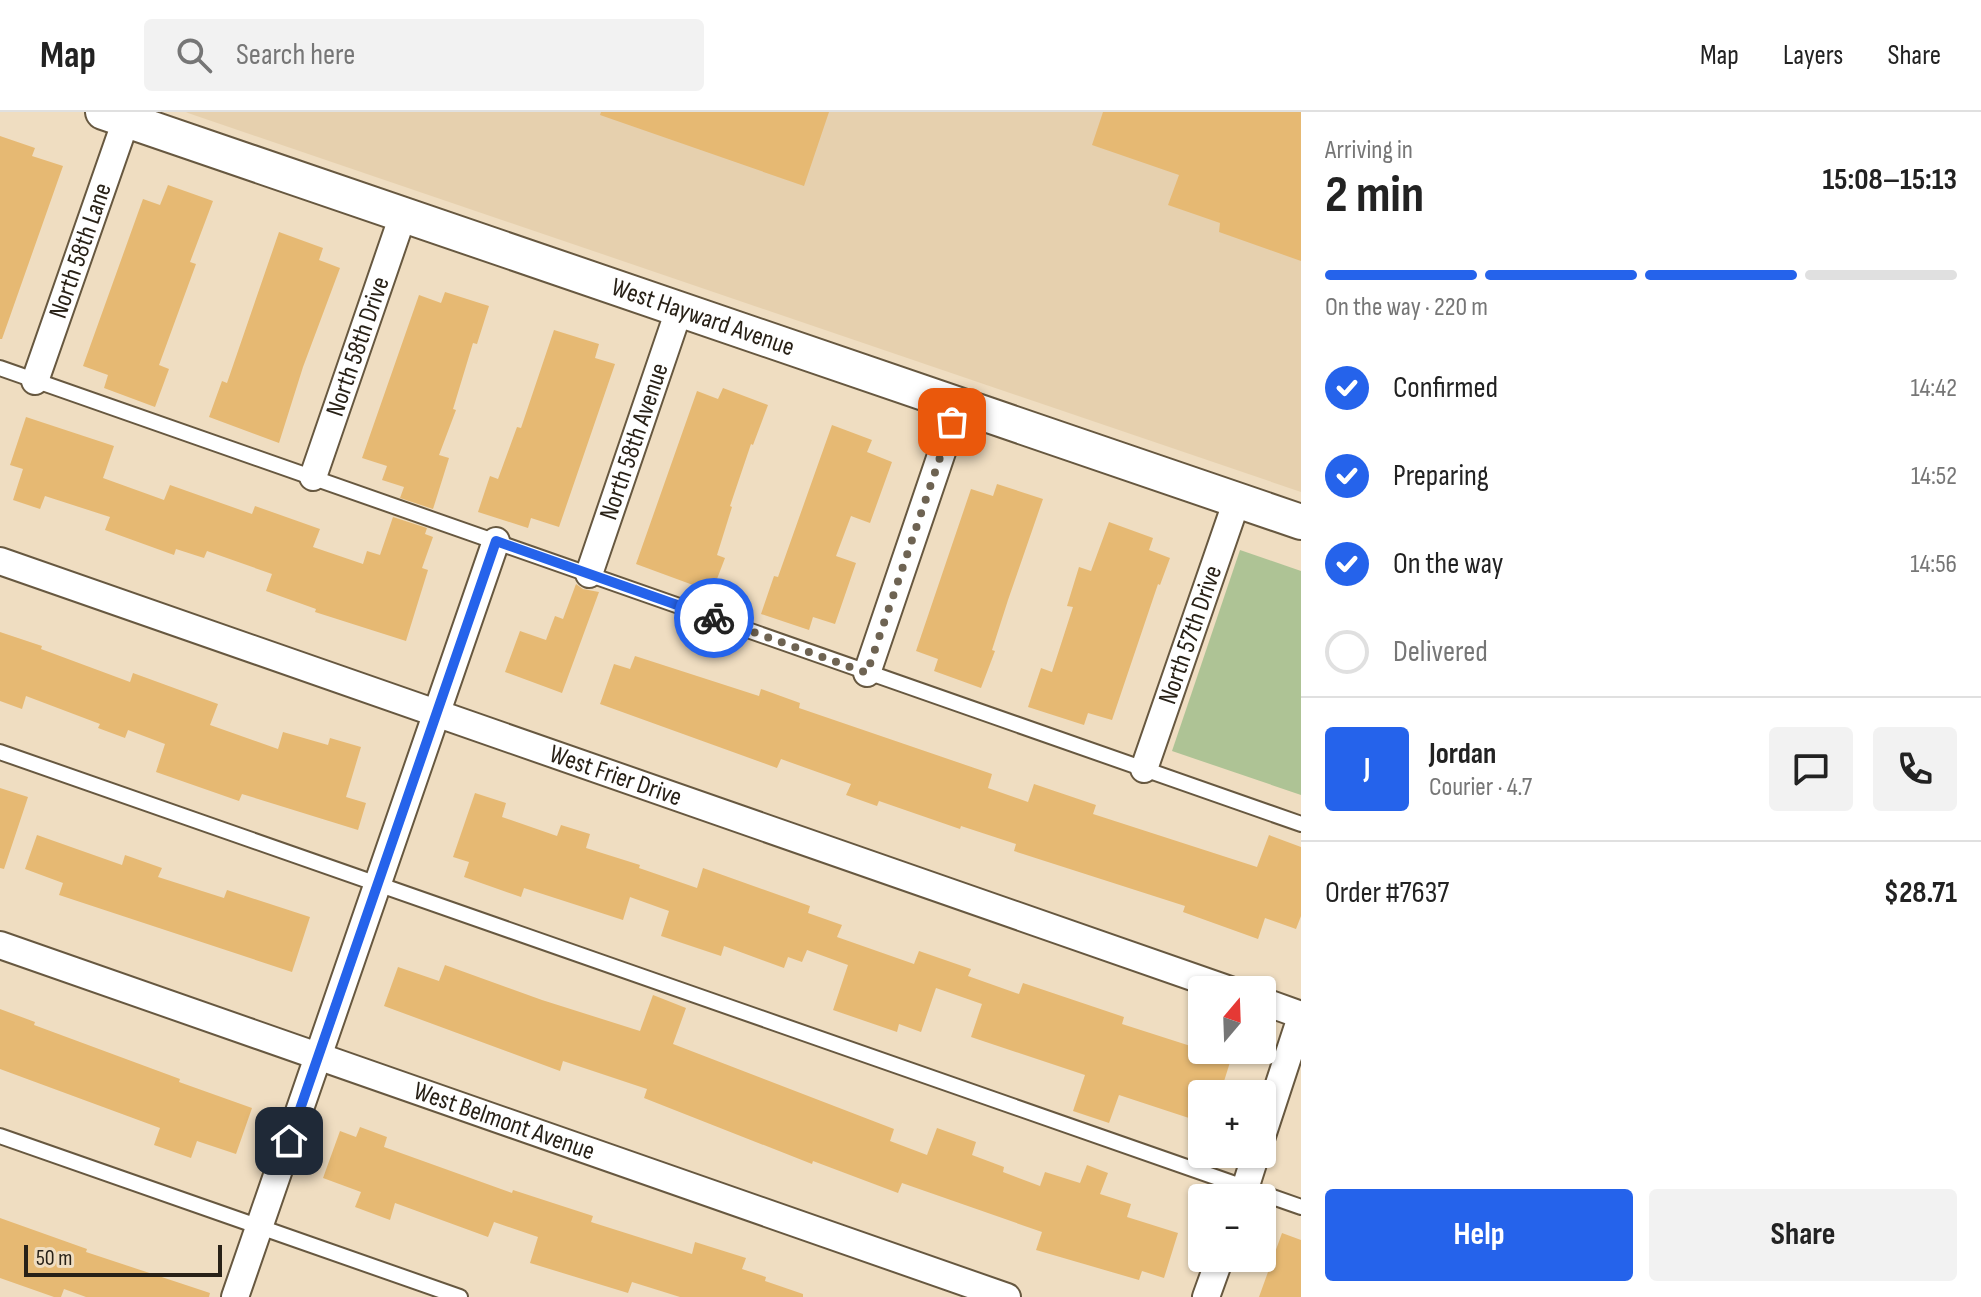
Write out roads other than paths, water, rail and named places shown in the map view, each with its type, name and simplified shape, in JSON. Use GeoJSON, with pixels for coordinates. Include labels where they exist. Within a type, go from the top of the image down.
{"type":"FeatureCollection","features":[{"type":"Feature","properties":{"kind":"street","name":"West Hayward Avenue"},"geometry":{"type":"LineString","coordinates":[[115,116],[1301,522]]}},
{"type":"Feature","properties":{"kind":"street","name":"North 58th Lane"},"geometry":{"type":"LineString","coordinates":[[35,381],[115,116]]}},
{"type":"Feature","properties":{"kind":"street","name":"North 58th Drive"},"geometry":{"type":"LineString","coordinates":[[313,477],[403,215]]}},
{"type":"Feature","properties":{"kind":"street","name":"North 58th Avenue"},"geometry":{"type":"LineString","coordinates":[[589,574],[679,310]]}},
{"type":"Feature","properties":{"kind":"street"},"geometry":{"type":"LineString","coordinates":[[867,673],[958,405]]}},
{"type":"Feature","properties":{"kind":"street","name":"North 57th Drive"},"geometry":{"type":"LineString","coordinates":[[1144,769],[1237,500]]}},
{"type":"Feature","properties":{"kind":"street"},"geometry":{"type":"LineString","coordinates":[[235,1297],[496,541]]}},
{"type":"Feature","properties":{"kind":"street","name":"West Frier Drive"},"geometry":{"type":"LineString","coordinates":[[0,561],[1190,976]]}},
{"type":"Feature","properties":{"kind":"street","name":"West Belmont Avenue"},"geometry":{"type":"LineString","coordinates":[[0,945],[1007,1297]]}},
{"type":"Feature","properties":{"kind":"street"},"geometry":{"type":"LineString","coordinates":[[1276,1006],[1301,1016],[1276,1093]]}},
{"type":"Feature","properties":{"kind":"street"},"geometry":{"type":"LineString","coordinates":[[1206,1297],[1215,1272]]}},
{"type":"Feature","properties":{"kind":"lane"},"geometry":{"type":"LineString","coordinates":[[0,368],[1301,824]]}},
{"type":"Feature","properties":{"kind":"lane"},"geometry":{"type":"LineString","coordinates":[[0,752],[1219,1184]]}},
{"type":"Feature","properties":{"kind":"lane"},"geometry":{"type":"LineString","coordinates":[[0,1136],[460,1297]]}},
{"type":"Feature","properties":{"kind":"lane"},"geometry":{"type":"LineString","coordinates":[[1276,1201],[1301,1207]]}}]}
